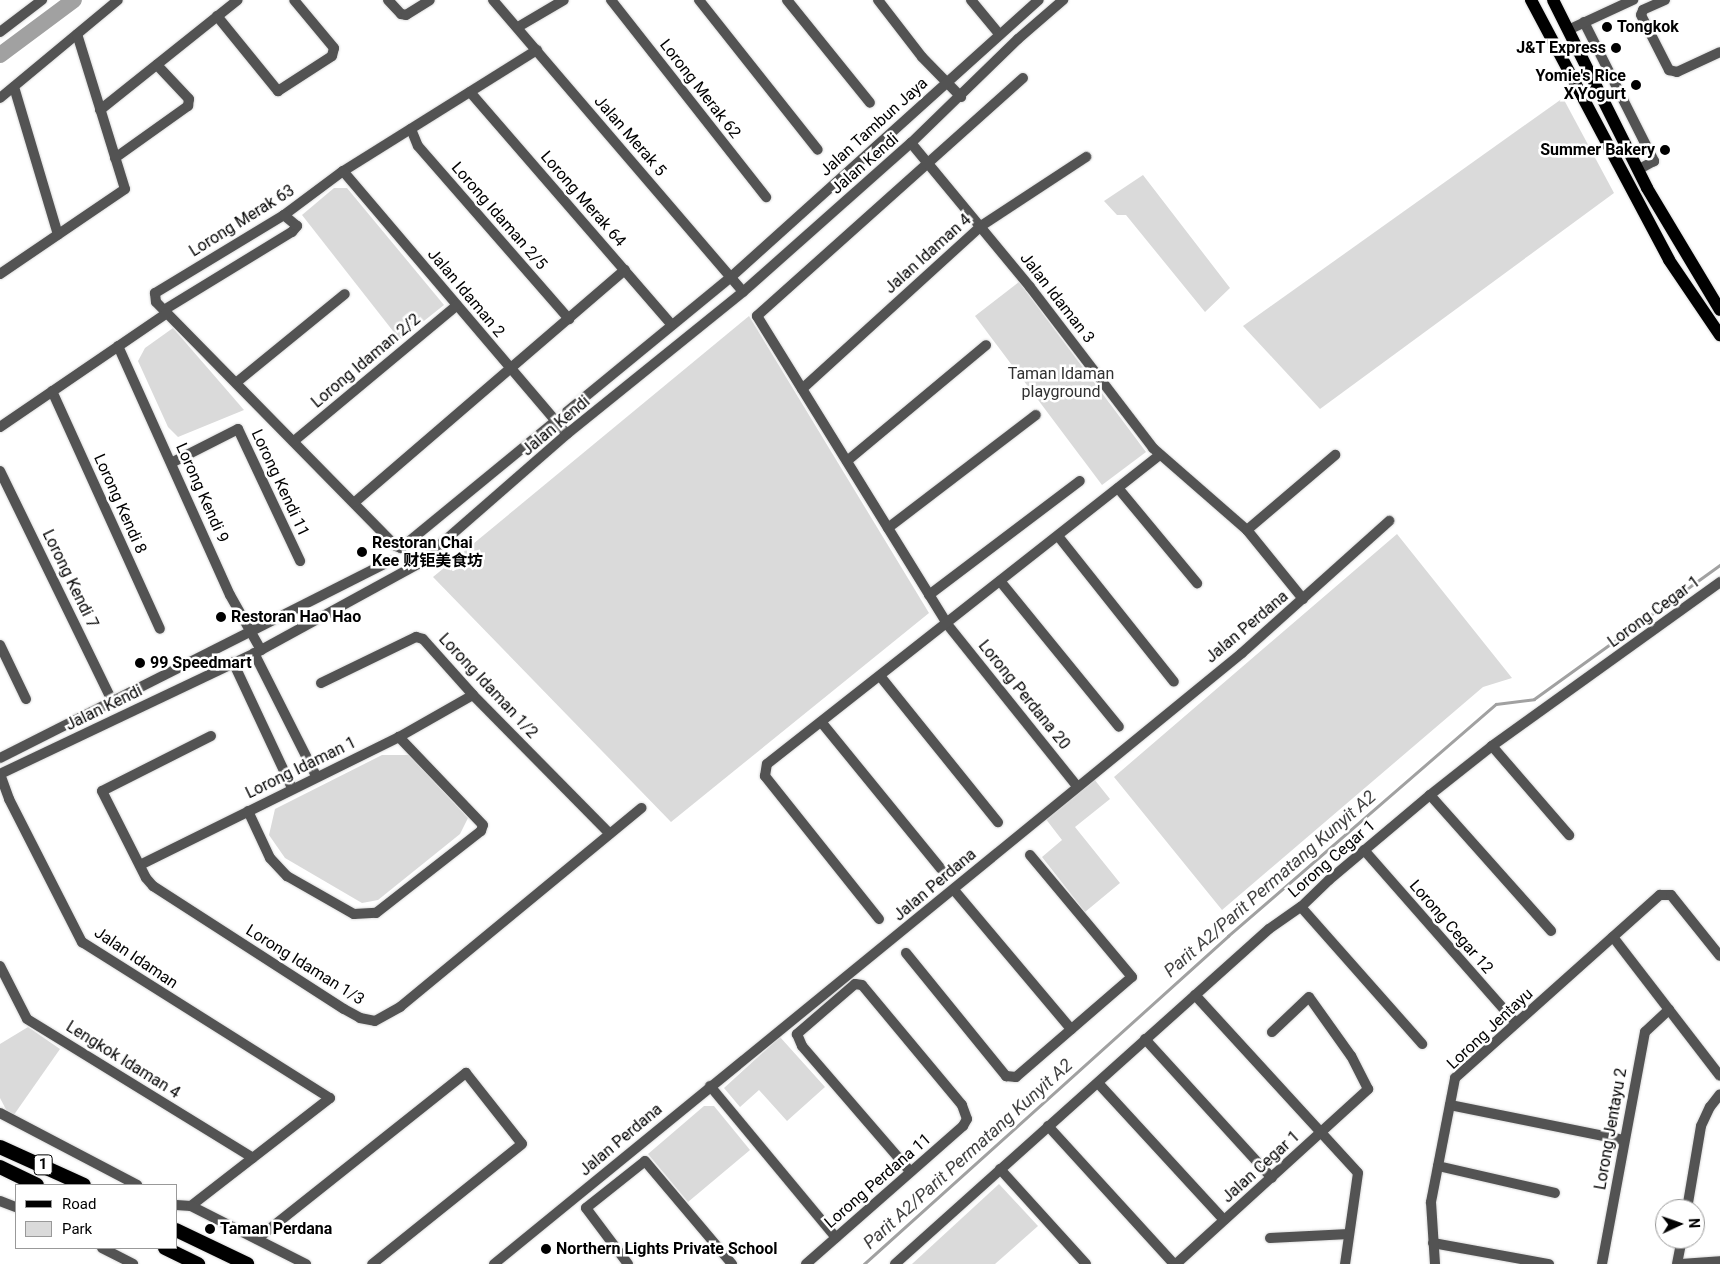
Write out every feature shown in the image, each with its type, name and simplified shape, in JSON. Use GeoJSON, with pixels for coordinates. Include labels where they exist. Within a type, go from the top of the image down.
{"type":"FeatureCollection","features":[{"type":"Feature","properties":{"kind":"highway","name":"1"},"geometry":{"type":"LineString","coordinates":[[0,1147],[82,1184]]}},
{"type":"Feature","properties":{"kind":"highway","name":"1"},"geometry":{"type":"LineString","coordinates":[[0,1167],[35,1184]]}},
{"type":"Feature","properties":{"kind":"highway"},"geometry":{"type":"LineString","coordinates":[[178,1231],[246,1264]]}},
{"type":"Feature","properties":{"kind":"highway"},"geometry":{"type":"LineString","coordinates":[[167,1249],[198,1264]]}},
{"type":"Feature","properties":{"kind":"main road"},"geometry":{"type":"LineString","coordinates":[[1531,0],[1669,260],[1720,335]]}},
{"type":"Feature","properties":{"kind":"main road"},"geometry":{"type":"LineString","coordinates":[[1553,0],[1638,170],[1683,253],[1720,310]]}},
{"type":"Feature","properties":{"kind":"street"},"geometry":{"type":"LineString","coordinates":[[0,32],[42,0]]}},
{"type":"Feature","properties":{"kind":"street"},"geometry":{"type":"LineString","coordinates":[[0,98],[118,0]]}},
{"type":"Feature","properties":{"kind":"street"},"geometry":{"type":"LineString","coordinates":[[100,110],[238,0]]}},
{"type":"Feature","properties":{"kind":"street"},"geometry":{"type":"LineString","coordinates":[[217,16],[278,91],[332,56],[334,48],[294,0]]}},
{"type":"Feature","properties":{"kind":"street"},"geometry":{"type":"LineString","coordinates":[[388,0],[401,14],[410,13],[430,0]]}},
{"type":"Feature","properties":{"kind":"street","name":"Jalan Merak 5"},"geometry":{"type":"LineString","coordinates":[[493,0],[743,292]]}},
{"type":"Feature","properties":{"kind":"street"},"geometry":{"type":"LineString","coordinates":[[518,27],[564,0]]}},
{"type":"Feature","properties":{"kind":"street","name":"Lorong Merak 62"},"geometry":{"type":"LineString","coordinates":[[611,0],[766,197]]}},
{"type":"Feature","properties":{"kind":"street"},"geometry":{"type":"LineString","coordinates":[[699,0],[818,150]]}},
{"type":"Feature","properties":{"kind":"street"},"geometry":{"type":"LineString","coordinates":[[787,0],[870,103]]}},
{"type":"Feature","properties":{"kind":"street"},"geometry":{"type":"LineString","coordinates":[[878,0],[961,98]]}},
{"type":"Feature","properties":{"kind":"street"},"geometry":{"type":"LineString","coordinates":[[971,0],[1000,35]]}},
{"type":"Feature","properties":{"kind":"street","name":"Jalan Tambun Jaya"},"geometry":{"type":"LineString","coordinates":[[731,277],[1039,0]]}},
{"type":"Feature","properties":{"kind":"street","name":"Jalan Kendi"},"geometry":{"type":"LineString","coordinates":[[0,774],[257,651],[418,564],[567,434],[743,292],[961,98],[1018,39],[1063,0]]}},
{"type":"Feature","properties":{"kind":"street"},"geometry":{"type":"LineString","coordinates":[[1568,30],[1633,0]]}},
{"type":"Feature","properties":{"kind":"street"},"geometry":{"type":"LineString","coordinates":[[1665,0],[1643,10],[1641,15],[1669,70],[1677,72],[1720,52]]}},
{"type":"Feature","properties":{"kind":"street"},"geometry":{"type":"LineString","coordinates":[[1584,22],[1654,161],[1638,170]]}},
{"type":"Feature","properties":{"kind":"street"},"geometry":{"type":"LineString","coordinates":[[0,274],[125,189],[77,34]]}},
{"type":"Feature","properties":{"kind":"street","name":"Lorong Merak 63"},"geometry":{"type":"LineString","coordinates":[[166,312],[156,302],[155,293],[284,215],[343,171],[537,50]]}},
{"type":"Feature","properties":{"kind":"street"},"geometry":{"type":"LineString","coordinates":[[115,158],[188,106],[189,99],[156,65]]}},
{"type":"Feature","properties":{"kind":"street"},"geometry":{"type":"LineString","coordinates":[[928,163],[1023,78]]}},
{"type":"Feature","properties":{"kind":"street"},"geometry":{"type":"LineString","coordinates":[[14,87],[58,235]]}},
{"type":"Feature","properties":{"kind":"street","name":"Lorong Merak 64"},"geometry":{"type":"LineString","coordinates":[[470,92],[672,325]]}},
{"type":"Feature","properties":{"kind":"street","name":"Lorong Idaman 2/5"},"geometry":{"type":"LineString","coordinates":[[411,129],[418,146],[569,319]]}},
{"type":"Feature","properties":{"kind":"street","name":"Jalan Idaman 3"},"geometry":{"type":"LineString","coordinates":[[911,143],[980,226],[1160,455],[1247,530],[1303,599]]}},
{"type":"Feature","properties":{"kind":"street","name":"Jalan Idaman 4"},"geometry":{"type":"LineString","coordinates":[[802,389],[980,226],[1086,157]]}},
{"type":"Feature","properties":{"kind":"street","name":"Lorong Perdana 20"},"geometry":{"type":"LineString","coordinates":[[928,163],[757,316],[946,624],[1077,786]]}},
{"type":"Feature","properties":{"kind":"street","name":"Jalan Idaman 2"},"geometry":{"type":"LineString","coordinates":[[343,171],[567,434]]}},
{"type":"Feature","properties":{"kind":"street"},"geometry":{"type":"LineString","coordinates":[[0,427],[166,312],[292,232],[296,226],[284,215]]}},
{"type":"Feature","properties":{"kind":"street"},"geometry":{"type":"LineString","coordinates":[[166,312],[355,502],[625,270]]}},
{"type":"Feature","properties":{"kind":"street","name":"Jalan Kendi"},"geometry":{"type":"LineString","coordinates":[[355,502],[396,546],[401,548],[731,277]]}},
{"type":"Feature","properties":{"kind":"street"},"geometry":{"type":"LineString","coordinates":[[236,382],[345,294]]}},
{"type":"Feature","properties":{"kind":"street","name":"Lorong Idaman 2/2"},"geometry":{"type":"LineString","coordinates":[[294,441],[457,305]]}},
{"type":"Feature","properties":{"kind":"street","name":"Lorong Kendi 9"},"geometry":{"type":"LineString","coordinates":[[118,346],[173,462],[230,595],[249,631],[316,776]]}},
{"type":"Feature","properties":{"kind":"street"},"geometry":{"type":"LineString","coordinates":[[846,461],[986,346]]}},
{"type":"Feature","properties":{"kind":"street","name":"Lorong Kendi 8"},"geometry":{"type":"LineString","coordinates":[[52,391],[160,629]]}},
{"type":"Feature","properties":{"kind":"street"},"geometry":{"type":"LineString","coordinates":[[888,528],[1036,415]]}},
{"type":"Feature","properties":{"kind":"street","name":"Lorong Kendi 11"},"geometry":{"type":"LineString","coordinates":[[173,462],[238,429],[300,560]]}},
{"type":"Feature","properties":{"kind":"street"},"geometry":{"type":"LineString","coordinates":[[878,919],[765,776],[767,764],[822,723],[1160,455]]}},
{"type":"Feature","properties":{"kind":"street"},"geometry":{"type":"LineString","coordinates":[[1247,530],[1335,455]]}},
{"type":"Feature","properties":{"kind":"street","name":"Lorong Kendi 7"},"geometry":{"type":"LineString","coordinates":[[0,471],[112,701]]}},
{"type":"Feature","properties":{"kind":"street"},"geometry":{"type":"LineString","coordinates":[[929,596],[1080,481]]}},
{"type":"Feature","properties":{"kind":"street"},"geometry":{"type":"LineString","coordinates":[[1118,488],[1197,584]]}},
{"type":"Feature","properties":{"kind":"street","name":"Jalan Perdana"},"geometry":{"type":"LineString","coordinates":[[494,1264],[710,1086],[954,890],[1303,599],[1389,521]]}},
{"type":"Feature","properties":{"kind":"street"},"geometry":{"type":"LineString","coordinates":[[1058,536],[1174,682]]}},
{"type":"Feature","properties":{"kind":"street","name":"Jalan Kendi"},"geometry":{"type":"LineString","coordinates":[[0,758],[390,561]]}},
{"type":"Feature","properties":{"kind":"street"},"geometry":{"type":"LineString","coordinates":[[1000,581],[1119,727]]}},
{"type":"Feature","properties":{"kind":"street","name":"Lorong Cegar 1"},"geometry":{"type":"LineString","coordinates":[[895,1264],[1269,929],[1301,908],[1364,850],[1430,795],[1492,746],[1720,582]]}},
{"type":"Feature","properties":{"kind":"street","name":"Lorong Idaman 1/2"},"geometry":{"type":"LineString","coordinates":[[321,683],[416,637],[423,639],[473,695],[609,833]]}},
{"type":"Feature","properties":{"kind":"street"},"geometry":{"type":"LineString","coordinates":[[0,645],[26,698]]}},
{"type":"Feature","properties":{"kind":"street"},"geometry":{"type":"LineString","coordinates":[[233,662],[292,788]]}},
{"type":"Feature","properties":{"kind":"street"},"geometry":{"type":"LineString","coordinates":[[880,676],[998,822]]}},
{"type":"Feature","properties":{"kind":"street","name":"Lorong Idaman 1"},"geometry":{"type":"LineString","coordinates":[[140,865],[316,776],[399,737],[473,695]]}},
{"type":"Feature","properties":{"kind":"street"},"geometry":{"type":"LineString","coordinates":[[822,723],[941,869]]}},
{"type":"Feature","properties":{"kind":"street","name":"Lorong Idaman 1/3"},"geometry":{"type":"LineString","coordinates":[[211,736],[102,791],[152,886],[344,1009],[360,1018],[375,1021],[400,1007],[640,808]]}},
{"type":"Feature","properties":{"kind":"street"},"geometry":{"type":"LineString","coordinates":[[248,811],[270,858],[287,876],[354,914],[376,913],[481,831],[483,824],[399,737]]}},
{"type":"Feature","properties":{"kind":"street"},"geometry":{"type":"LineString","coordinates":[[1492,746],[1569,835]]}},
{"type":"Feature","properties":{"kind":"street","name":"Jalan Idaman"},"geometry":{"type":"LineString","coordinates":[[0,774],[5,801],[82,942],[330,1098],[253,1158]]}},
{"type":"Feature","properties":{"kind":"street"},"geometry":{"type":"LineString","coordinates":[[1430,795],[1551,931]]}},
{"type":"Feature","properties":{"kind":"street","name":"Lorong Cegar 12"},"geometry":{"type":"LineString","coordinates":[[1364,850],[1516,1023]]}},
{"type":"Feature","properties":{"kind":"street"},"geometry":{"type":"LineString","coordinates":[[906,953],[1006,1076],[1016,1077],[1132,977],[1030,855]]}},
{"type":"Feature","properties":{"kind":"street"},"geometry":{"type":"LineString","coordinates":[[954,890],[1071,1029]]}},
{"type":"Feature","properties":{"kind":"street","name":"Lorong Jentayu"},"geometry":{"type":"LineString","coordinates":[[1434,1264],[1432,1202],[1455,1078],[1660,895],[1671,895],[1720,956]]}},
{"type":"Feature","properties":{"kind":"street"},"geometry":{"type":"LineString","coordinates":[[1301,908],[1422,1044]]}},
{"type":"Feature","properties":{"kind":"street"},"geometry":{"type":"LineString","coordinates":[[1613,937],[1720,1076]]}},
{"type":"Feature","properties":{"kind":"street","name":"Lengkok Idaman 4"},"geometry":{"type":"LineString","coordinates":[[0,966],[27,1019],[253,1158]]}},
{"type":"Feature","properties":{"kind":"street","name":"Lorong Perdana 11"},"geometry":{"type":"LineString","coordinates":[[806,1264],[910,1170],[963,1126],[967,1119],[962,1105],[862,985],[855,984],[797,1034],[802,1046],[910,1170]]}},
{"type":"Feature","properties":{"kind":"street"},"geometry":{"type":"LineString","coordinates":[[1195,995],[1320,1135],[1358,1174],[1345,1264]]}},
{"type":"Feature","properties":{"kind":"street","name":"Jalan Cegar 1"},"geometry":{"type":"LineString","coordinates":[[1175,1264],[1366,1093],[1367,1085],[1351,1056],[1309,997],[1272,1032]]}},
{"type":"Feature","properties":{"kind":"street","name":"Lorong Jentayu 2"},"geometry":{"type":"LineString","coordinates":[[1602,1264],[1645,1032],[1669,1010]]}},
{"type":"Feature","properties":{"kind":"street"},"geometry":{"type":"LineString","coordinates":[[1145,1039],[1272,1178]]}},
{"type":"Feature","properties":{"kind":"street"},"geometry":{"type":"LineString","coordinates":[[257,1239],[466,1073],[522,1144],[372,1264]]}},
{"type":"Feature","properties":{"kind":"street"},"geometry":{"type":"LineString","coordinates":[[1098,1083],[1224,1220]]}},
{"type":"Feature","properties":{"kind":"street"},"geometry":{"type":"LineString","coordinates":[[710,1086],[836,1238]]}},
{"type":"Feature","properties":{"kind":"street"},"geometry":{"type":"LineString","coordinates":[[1689,1199],[1701,1126],[1710,1107],[1720,1094]]}},
{"type":"Feature","properties":{"kind":"street"},"geometry":{"type":"LineString","coordinates":[[1450,1105],[1624,1140]]}},
{"type":"Feature","properties":{"kind":"street"},"geometry":{"type":"LineString","coordinates":[[0,1113],[135,1184]]}},
{"type":"Feature","properties":{"kind":"street"},"geometry":{"type":"LineString","coordinates":[[1048,1126],[1175,1264]]}},
{"type":"Feature","properties":{"kind":"street"},"geometry":{"type":"LineString","coordinates":[[191,1206],[253,1158]]}},
{"type":"Feature","properties":{"kind":"street"},"geometry":{"type":"LineString","coordinates":[[628,1264],[586,1208],[645,1162],[732,1264]]}},
{"type":"Feature","properties":{"kind":"street"},"geometry":{"type":"LineString","coordinates":[[1438,1166],[1556,1193]]}},
{"type":"Feature","properties":{"kind":"street"},"geometry":{"type":"LineString","coordinates":[[1000,1169],[1081,1262]]}},
{"type":"Feature","properties":{"kind":"street"},"geometry":{"type":"LineString","coordinates":[[0,1173],[18,1176]]}},
{"type":"Feature","properties":{"kind":"street"},"geometry":{"type":"LineString","coordinates":[[0,1201],[15,1207]]}},
{"type":"Feature","properties":{"kind":"street"},"geometry":{"type":"LineString","coordinates":[[178,1205],[191,1206],[306,1264]]}},
{"type":"Feature","properties":{"kind":"street"},"geometry":{"type":"LineString","coordinates":[[1270,1238],[1350,1234]]}},
{"type":"Feature","properties":{"kind":"street"},"geometry":{"type":"LineString","coordinates":[[1433,1243],[1548,1264]]}},
{"type":"Feature","properties":{"kind":"street"},"geometry":{"type":"LineString","coordinates":[[104,1249],[133,1264]]}},
{"type":"Feature","properties":{"kind":"street"},"geometry":{"type":"LineString","coordinates":[[1681,1249],[1679,1264],[1720,1261]]}},
{"type":"Feature","properties":{"kind":"green space"},"geometry":{"type":"Polygon","coordinates":[[[1563,98],[1614,193],[1320,409],[1243,326],[1563,98]]]}},
{"type":"Feature","properties":{"kind":"green space"},"geometry":{"type":"Polygon","coordinates":[[[1143,175],[1230,288],[1205,312],[1126,215],[1117,215],[1104,201],[1143,175]]]}},
{"type":"Feature","properties":{"kind":"green space"},"geometry":{"type":"Polygon","coordinates":[[[334,188],[347,188],[444,305],[400,340],[302,215],[334,188]]]}},
{"type":"Feature","properties":{"kind":"green space","name":"Taman Idaman playground"},"geometry":{"type":"Polygon","coordinates":[[[1019,282],[1146,452],[1102,485],[975,316],[1019,282]]]}},
{"type":"Feature","properties":{"kind":"green space"},"geometry":{"type":"Polygon","coordinates":[[[749,316],[929,613],[671,822],[433,577],[749,316]]]}},
{"type":"Feature","properties":{"kind":"green space"},"geometry":{"type":"Polygon","coordinates":[[[173,328],[244,410],[178,437],[168,427],[138,361],[145,348],[173,328]]]}},
{"type":"Feature","properties":{"kind":"green space"},"geometry":{"type":"Polygon","coordinates":[[[1397,534],[1512,678],[1483,687],[1222,910],[1114,777],[1397,534]]]}},
{"type":"Feature","properties":{"kind":"green space"},"geometry":{"type":"Polygon","coordinates":[[[382,755],[409,755],[468,818],[460,834],[378,900],[362,903],[285,858],[269,835],[275,809],[382,755]]]}},
{"type":"Feature","properties":{"kind":"green space"},"geometry":{"type":"Polygon","coordinates":[[[1094,779],[1110,799],[1075,827],[1120,883],[1085,912],[1042,857],[1062,840],[1045,818],[1094,779]]]}},
{"type":"Feature","properties":{"kind":"green space"},"geometry":{"type":"Polygon","coordinates":[[[28,1027],[60,1049],[11,1119],[0,1098],[0,1044],[28,1027]]]}},
{"type":"Feature","properties":{"kind":"green space"},"geometry":{"type":"Polygon","coordinates":[[[780,1037],[825,1087],[787,1121],[759,1090],[740,1107],[724,1088],[780,1037]]]}},
{"type":"Feature","properties":{"kind":"green space"},"geometry":{"type":"Polygon","coordinates":[[[704,1106],[714,1106],[750,1150],[688,1202],[648,1154],[704,1106]]]}},
{"type":"Feature","properties":{"kind":"green space"},"geometry":{"type":"Polygon","coordinates":[[[999,1184],[1038,1226],[995,1264],[912,1264],[999,1184]]]}},
{"type":"Feature","properties":{"kind":"waterway"},"geometry":{"type":"LineString","coordinates":[[0,55],[74,0]]}},
{"type":"Feature","properties":{"kind":"waterway","name":"Parit A2/Parit Permatang Kunyit A2"},"geometry":{"type":"LineString","coordinates":[[864,1264],[1228,936],[1496,704],[1534,699],[1720,565]]}},
{"type":"Feature","properties":{"kind":"place","name":"Tongkok"},"geometry":{"type":"Point","coordinates":[1607,27]}},
{"type":"Feature","properties":{"kind":"place","name":"J&T Express"},"geometry":{"type":"Point","coordinates":[1616,48]}},
{"type":"Feature","properties":{"kind":"place","name":"Yomie's Rice X Yogurt"},"geometry":{"type":"Point","coordinates":[1636,85]}},
{"type":"Feature","properties":{"kind":"place","name":"Summer Bakery"},"geometry":{"type":"Point","coordinates":[1665,150]}},
{"type":"Feature","properties":{"kind":"place","name":"Restoran Chai Kee 财钜美食坊"},"geometry":{"type":"Point","coordinates":[362,552]}},
{"type":"Feature","properties":{"kind":"place","name":"Restoran Hao Hao"},"geometry":{"type":"Point","coordinates":[221,617]}},
{"type":"Feature","properties":{"kind":"place","name":"99 Speedmart"},"geometry":{"type":"Point","coordinates":[140,663]}},
{"type":"Feature","properties":{"kind":"place","name":"Taman Perdana"},"geometry":{"type":"Point","coordinates":[210,1229]}},
{"type":"Feature","properties":{"kind":"place","name":"Northern Lights Private School"},"geometry":{"type":"Point","coordinates":[546,1249]}}]}
